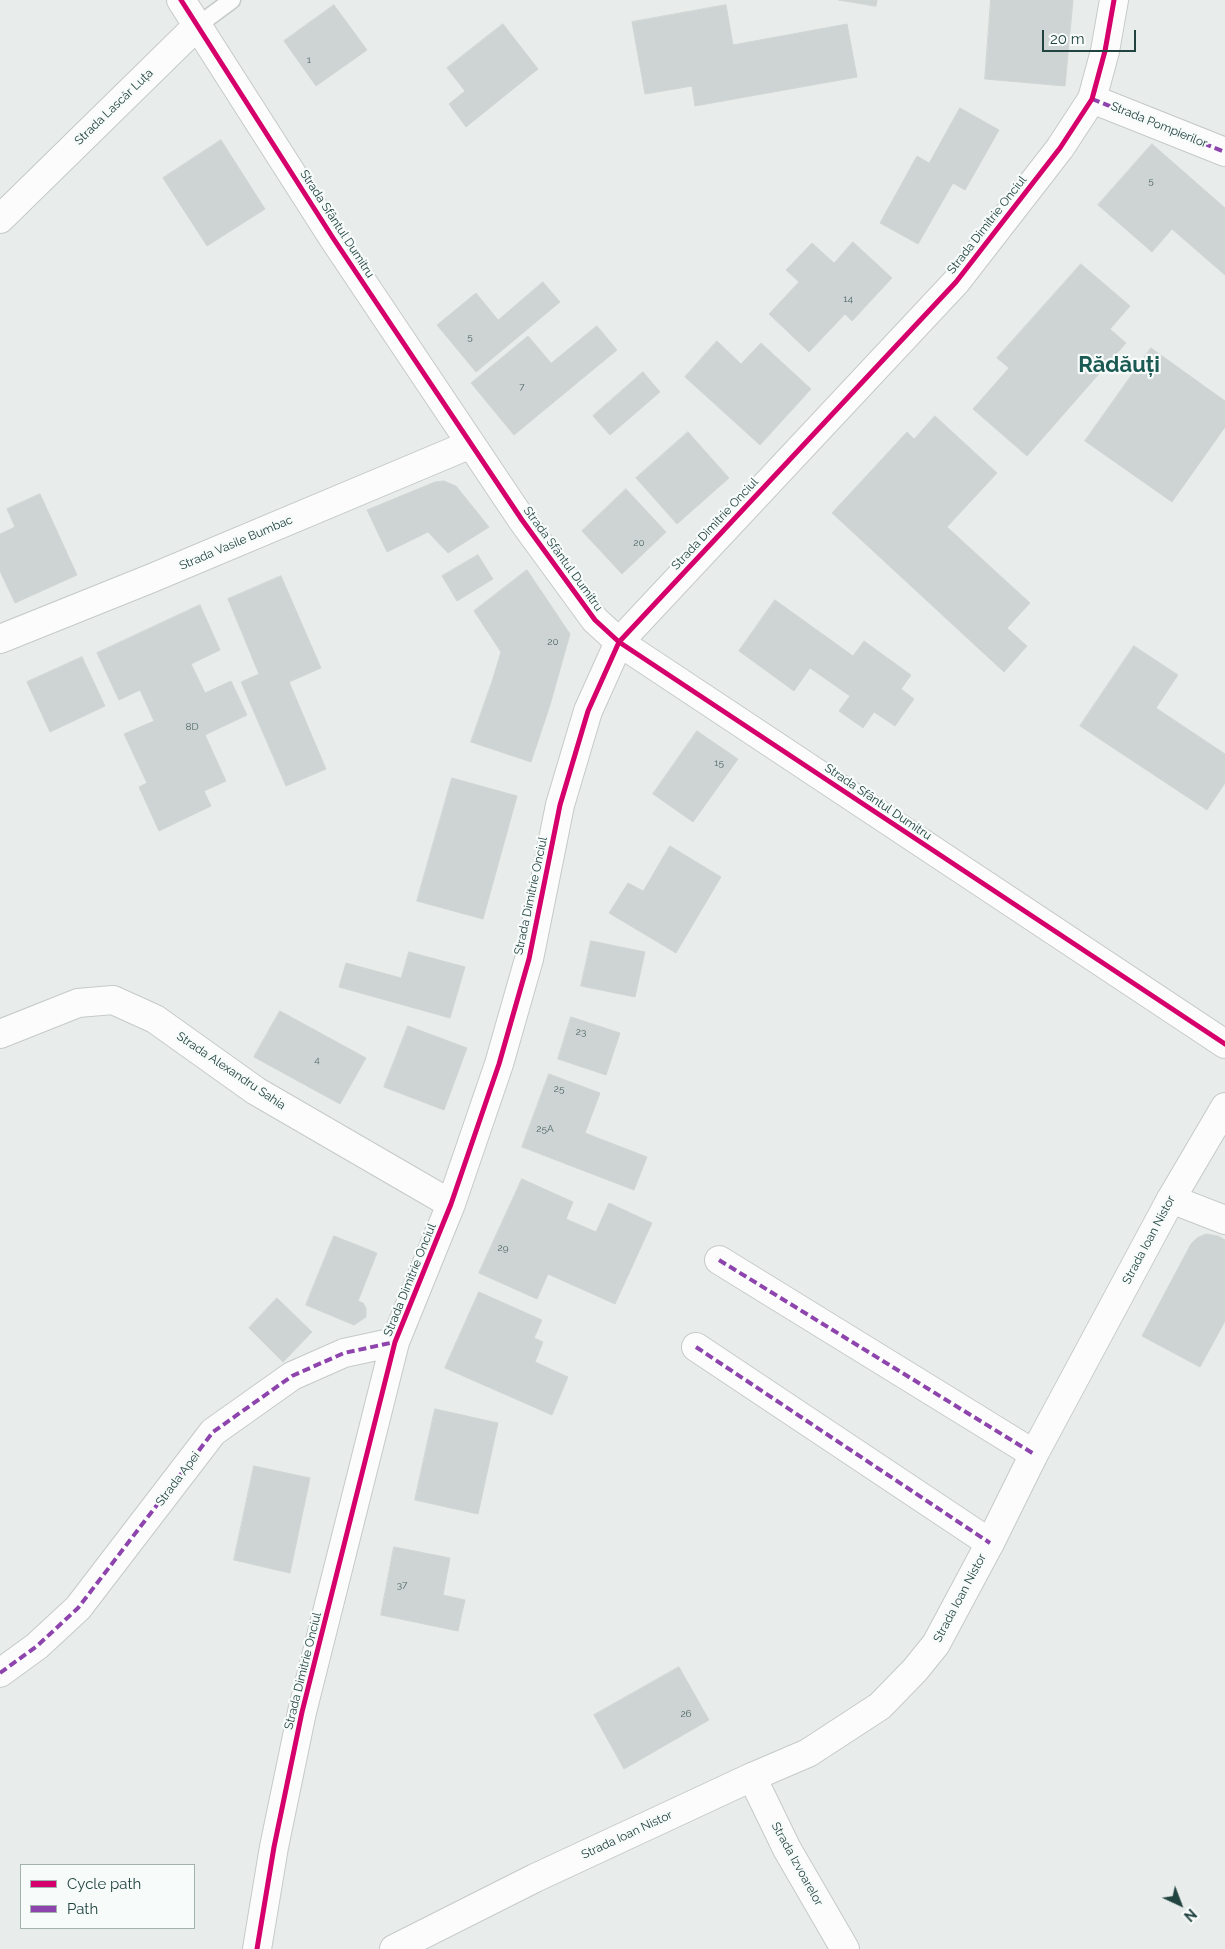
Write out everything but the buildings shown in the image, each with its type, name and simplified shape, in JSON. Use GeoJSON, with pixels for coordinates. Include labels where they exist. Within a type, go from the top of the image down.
{"type":"FeatureCollection","features":[{"type":"Feature","properties":{"kind":"street","name":"Strada Sfântul Dumitru"},"geometry":{"type":"LineString","coordinates":[[181,0],[333,238],[522,520],[595,620],[619,642],[1225,1044]]}},
{"type":"Feature","properties":{"kind":"street","name":"Strada Dimitrie Onciul"},"geometry":{"type":"LineString","coordinates":[[257,1949],[274,1847],[302,1712],[396,1342],[451,1204],[499,1064],[526,969],[560,805],[588,711],[619,642],[956,282],[1060,148],[1092,98],[1106,51],[1114,0]]}},
{"type":"Feature","properties":{"kind":"street","name":"Strada Lascăr Luța"},"geometry":{"type":"LineString","coordinates":[[0,219],[197,26]]}},
{"type":"Feature","properties":{"kind":"street","name":"Strada Pompierilor"},"geometry":{"type":"LineString","coordinates":[[1092,98],[1225,152]]}},
{"type":"Feature","properties":{"kind":"street","name":"Strada Vasile Bumbac"},"geometry":{"type":"LineString","coordinates":[[0,640],[471,444]]}},
{"type":"Feature","properties":{"kind":"street","name":"Strada Alexandru Sahia"},"geometry":{"type":"LineString","coordinates":[[0,1034],[78,1003],[113,1000],[155,1019],[256,1091],[451,1204]]}},
{"type":"Feature","properties":{"kind":"street","name":"Strada Ioan Nistor"},"geometry":{"type":"LineString","coordinates":[[394,1949],[535,1878],[808,1753],[880,1706],[915,1670],[936,1644],[990,1543],[1034,1454],[1171,1199],[1225,1107]]}},
{"type":"Feature","properties":{"kind":"street"},"geometry":{"type":"LineString","coordinates":[[1171,1199],[1225,1220]]}},
{"type":"Feature","properties":{"kind":"street"},"geometry":{"type":"LineString","coordinates":[[719,1260],[1034,1454]]}},
{"type":"Feature","properties":{"kind":"street","name":"Strada Apei"},"geometry":{"type":"LineString","coordinates":[[0,1673],[37,1646],[78,1608],[214,1432],[292,1376],[344,1353],[396,1342]]}},
{"type":"Feature","properties":{"kind":"street"},"geometry":{"type":"LineString","coordinates":[[696,1347],[990,1543]]}},
{"type":"Feature","properties":{"kind":"street","name":"Strada Izvoarelor"},"geometry":{"type":"LineString","coordinates":[[752,1777],[787,1849],[845,1949]]}},
{"type":"Feature","properties":{"kind":"lane","name":"Strada Lascăr Luța"},"geometry":{"type":"LineString","coordinates":[[197,26],[232,0]]}},
{"type":"Feature","properties":{"kind":"marked path"},"geometry":{"type":"LineString","coordinates":[[1092,99],[1225,152]]}},
{"type":"Feature","properties":{"kind":"marked path"},"geometry":{"type":"LineString","coordinates":[[719,1260],[1034,1454]]}},
{"type":"Feature","properties":{"kind":"marked path"},"geometry":{"type":"LineString","coordinates":[[0,1673],[37,1646],[78,1608],[213,1432],[292,1376],[344,1353],[395,1342]]}},
{"type":"Feature","properties":{"kind":"marked path"},"geometry":{"type":"LineString","coordinates":[[696,1347],[990,1543]]}},
{"type":"Feature","properties":{"kind":"cycle path"},"geometry":{"type":"LineString","coordinates":[[181,0],[333,238],[522,520],[595,620],[619,642],[1225,1044]]}},
{"type":"Feature","properties":{"kind":"cycle path"},"geometry":{"type":"LineString","coordinates":[[257,1949],[274,1847],[302,1712],[395,1342],[451,1204],[499,1064],[529,959],[560,805],[588,711],[619,642],[956,282],[1060,148],[1092,99],[1105,51],[1114,0]]}},
{"type":"Feature","properties":{"kind":"district","name":"Rădăuți"},"geometry":{"type":"Point","coordinates":[1119,365]}}]}
